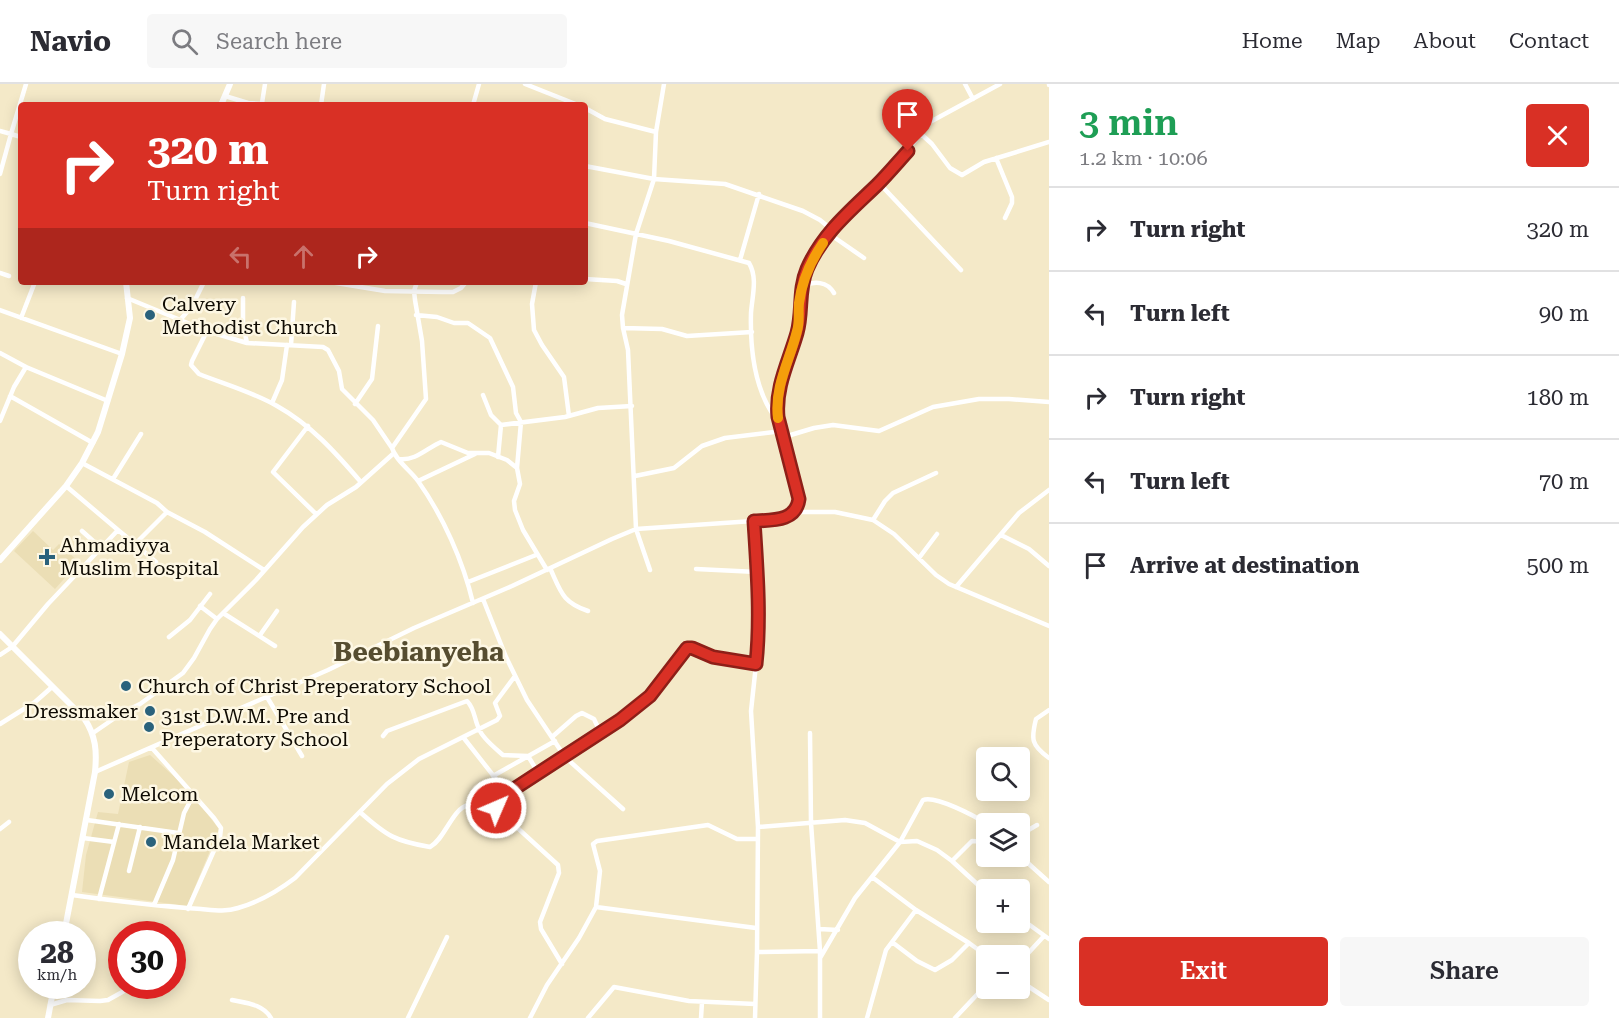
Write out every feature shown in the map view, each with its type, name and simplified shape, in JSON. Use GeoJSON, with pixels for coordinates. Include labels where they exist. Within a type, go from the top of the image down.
{"type":"FeatureCollection","features":[{"type":"Feature","properties":{"kind":"street"},"geometry":{"type":"LineString","coordinates":[[21,102],[26,84]]}},
{"type":"Feature","properties":{"kind":"street"},"geometry":{"type":"LineString","coordinates":[[222,102],[230,84]]}},
{"type":"Feature","properties":{"kind":"street"},"geometry":{"type":"LineString","coordinates":[[262,102],[265,84]]}},
{"type":"Feature","properties":{"kind":"street"},"geometry":{"type":"LineString","coordinates":[[321,102],[324,84]]}},
{"type":"Feature","properties":{"kind":"street"},"geometry":{"type":"LineString","coordinates":[[471,84],[478,85],[474,102]]}},
{"type":"Feature","properties":{"kind":"street"},"geometry":{"type":"LineString","coordinates":[[525,84],[570,102]]}},
{"type":"Feature","properties":{"kind":"street"},"geometry":{"type":"LineString","coordinates":[[650,570],[636,529],[632,406],[622,307],[636,234],[654,179],[657,132],[664,84]]}},
{"type":"Feature","properties":{"kind":"street"},"geometry":{"type":"LineString","coordinates":[[965,84],[973,99]]}},
{"type":"Feature","properties":{"kind":"street"},"geometry":{"type":"LineString","coordinates":[[95,772],[328,670],[414,628],[636,529],[783,519],[794,512],[798,507],[799,499],[777,412],[780,388],[798,327],[799,302],[806,270],[830,231],[879,183],[930,122],[1000,84]]}},
{"type":"Feature","properties":{"kind":"street"},"geometry":{"type":"LineString","coordinates":[[225,96],[245,102]]}},
{"type":"Feature","properties":{"kind":"street"},"geometry":{"type":"LineString","coordinates":[[588,110],[605,119],[657,132]]}},
{"type":"Feature","properties":{"kind":"street"},"geometry":{"type":"LineString","coordinates":[[0,174],[18,111]]}},
{"type":"Feature","properties":{"kind":"street"},"geometry":{"type":"LineString","coordinates":[[0,131],[18,136]]}},
{"type":"Feature","properties":{"kind":"street"},"geometry":{"type":"LineString","coordinates":[[920,133],[932,144],[950,168],[962,175],[980,164],[1049,142]]}},
{"type":"Feature","properties":{"kind":"street"},"geometry":{"type":"LineString","coordinates":[[996,158],[1012,196],[1012,203],[1005,218]]}},
{"type":"Feature","properties":{"kind":"street"},"geometry":{"type":"LineString","coordinates":[[588,167],[654,179],[725,184],[759,194],[820,220],[864,258]]}},
{"type":"Feature","properties":{"kind":"street"},"geometry":{"type":"LineString","coordinates":[[879,183],[961,270]]}},
{"type":"Feature","properties":{"kind":"street"},"geometry":{"type":"LineString","coordinates":[[740,260],[759,194]]}},
{"type":"Feature","properties":{"kind":"street"},"geometry":{"type":"LineString","coordinates":[[588,224],[749,263],[754,272],[752,358],[766,404],[782,431]]}},
{"type":"Feature","properties":{"kind":"street"},"geometry":{"type":"LineString","coordinates":[[0,273],[9,276]]}},
{"type":"Feature","properties":{"kind":"street"},"geometry":{"type":"LineString","coordinates":[[588,279],[626,284]]}},
{"type":"Feature","properties":{"kind":"street"},"geometry":{"type":"LineString","coordinates":[[802,286],[813,282],[819,283],[831,288],[834,293]]}},
{"type":"Feature","properties":{"kind":"street"},"geometry":{"type":"LineString","coordinates":[[21,318],[34,285]]}},
{"type":"Feature","properties":{"kind":"street"},"geometry":{"type":"LineString","coordinates":[[0,560],[66,486],[93,443],[122,354],[130,318],[126,285]]}},
{"type":"Feature","properties":{"kind":"street"},"geometry":{"type":"LineString","coordinates":[[182,319],[192,306],[202,285]]}},
{"type":"Feature","properties":{"kind":"street"},"geometry":{"type":"LineString","coordinates":[[348,285],[385,291],[453,292],[464,285]]}},
{"type":"Feature","properties":{"kind":"street"},"geometry":{"type":"LineString","coordinates":[[93,733],[140,704],[183,673],[195,658],[217,619],[316,514],[356,487],[393,450],[426,399],[423,341],[416,315],[414,291],[416,285]]}},
{"type":"Feature","properties":{"kind":"street"},"geometry":{"type":"LineString","coordinates":[[535,285],[532,304],[534,330],[564,377],[569,416]]}},
{"type":"Feature","properties":{"kind":"street"},"geometry":{"type":"LineString","coordinates":[[127,298],[207,330],[247,343],[317,346],[328,351],[339,371],[342,389],[373,420],[398,458],[418,481],[441,519],[468,582],[473,603]]}},
{"type":"Feature","properties":{"kind":"street"},"geometry":{"type":"LineString","coordinates":[[243,298],[243,325],[247,343]]}},
{"type":"Feature","properties":{"kind":"street"},"geometry":{"type":"LineString","coordinates":[[272,403],[282,380],[294,302]]}},
{"type":"Feature","properties":{"kind":"street"},"geometry":{"type":"LineString","coordinates":[[0,310],[122,354]]}},
{"type":"Feature","properties":{"kind":"street"},"geometry":{"type":"LineString","coordinates":[[416,315],[468,323],[490,338],[513,387],[516,413],[521,422],[517,468],[520,484],[514,501],[515,510],[536,555],[548,569],[567,601],[588,612]]}},
{"type":"Feature","properties":{"kind":"street"},"geometry":{"type":"LineString","coordinates":[[356,404],[372,379],[378,326]]}},
{"type":"Feature","properties":{"kind":"street"},"geometry":{"type":"LineString","coordinates":[[623,328],[662,329],[687,336],[752,332]]}},
{"type":"Feature","properties":{"kind":"street"},"geometry":{"type":"LineString","coordinates":[[207,330],[192,361],[193,368],[199,374],[272,403],[308,426],[326,442],[360,481]]}},
{"type":"Feature","properties":{"kind":"street"},"geometry":{"type":"LineString","coordinates":[[0,352],[26,367],[108,400]]}},
{"type":"Feature","properties":{"kind":"street"},"geometry":{"type":"LineString","coordinates":[[0,421],[10,396],[26,367]]}},
{"type":"Feature","properties":{"kind":"street"},"geometry":{"type":"LineString","coordinates":[[483,395],[491,415],[501,425]]}},
{"type":"Feature","properties":{"kind":"street"},"geometry":{"type":"LineString","coordinates":[[10,396],[93,443]]}},
{"type":"Feature","properties":{"kind":"street"},"geometry":{"type":"LineString","coordinates":[[635,476],[674,468],[702,446],[724,438],[833,425],[879,431],[933,407],[962,402],[996,398],[1049,402]]}},
{"type":"Feature","properties":{"kind":"street"},"geometry":{"type":"LineString","coordinates":[[501,425],[569,416],[598,408],[632,406]]}},
{"type":"Feature","properties":{"kind":"street"},"geometry":{"type":"LineString","coordinates":[[498,457],[501,425]]}},
{"type":"Feature","properties":{"kind":"street"},"geometry":{"type":"LineString","coordinates":[[308,426],[273,472],[316,514]]}},
{"type":"Feature","properties":{"kind":"street"},"geometry":{"type":"LineString","coordinates":[[113,479],[141,434]]}},
{"type":"Feature","properties":{"kind":"street"},"geometry":{"type":"LineString","coordinates":[[398,458],[408,459],[422,454],[441,442],[468,453],[489,453],[517,468]]}},
{"type":"Feature","properties":{"kind":"street"},"geometry":{"type":"LineString","coordinates":[[418,481],[478,453]]}},
{"type":"Feature","properties":{"kind":"street"},"geometry":{"type":"LineString","coordinates":[[82,463],[157,502],[167,512],[205,532],[264,570]]}},
{"type":"Feature","properties":{"kind":"street"},"geometry":{"type":"LineString","coordinates":[[873,520],[893,493],[936,473]]}},
{"type":"Feature","properties":{"kind":"street"},"geometry":{"type":"LineString","coordinates":[[66,486],[156,562]]}},
{"type":"Feature","properties":{"kind":"street"},"geometry":{"type":"LineString","coordinates":[[956,587],[1018,513],[1049,490]]}},
{"type":"Feature","properties":{"kind":"street"},"geometry":{"type":"LineString","coordinates":[[135,544],[167,512]]}},
{"type":"Feature","properties":{"kind":"street"},"geometry":{"type":"LineString","coordinates":[[794,512],[835,512],[873,520],[886,527],[936,575],[956,587],[1049,626]]}},
{"type":"Feature","properties":{"kind":"street"},"geometry":{"type":"LineString","coordinates":[[754,521],[758,572],[758,646],[751,711],[758,827],[755,1018]]}},
{"type":"Feature","properties":{"kind":"street"},"geometry":{"type":"LineString","coordinates":[[0,656],[12,647],[48,604],[118,530]]}},
{"type":"Feature","properties":{"kind":"street"},"geometry":{"type":"LineString","coordinates":[[82,531],[101,548]]}},
{"type":"Feature","properties":{"kind":"street"},"geometry":{"type":"LineString","coordinates":[[919,558],[937,534]]}},
{"type":"Feature","properties":{"kind":"street"},"geometry":{"type":"LineString","coordinates":[[1001,535],[1029,549],[1049,566]]}},
{"type":"Feature","properties":{"kind":"street"},"geometry":{"type":"LineString","coordinates":[[468,582],[536,555]]}},
{"type":"Feature","properties":{"kind":"street"},"geometry":{"type":"LineString","coordinates":[[696,569],[758,572]]}},
{"type":"Feature","properties":{"kind":"street"},"geometry":{"type":"LineString","coordinates":[[169,637],[190,620],[210,594]]}},
{"type":"Feature","properties":{"kind":"street"},"geometry":{"type":"LineString","coordinates":[[483,599],[527,700],[565,757],[623,809]]}},
{"type":"Feature","properties":{"kind":"street"},"geometry":{"type":"LineString","coordinates":[[200,606],[217,619]]}},
{"type":"Feature","properties":{"kind":"street"},"geometry":{"type":"LineString","coordinates":[[260,635],[277,610]]}},
{"type":"Feature","properties":{"kind":"street"},"geometry":{"type":"LineString","coordinates":[[223,613],[275,646]]}},
{"type":"Feature","properties":{"kind":"street"},"geometry":{"type":"LineString","coordinates":[[0,634],[84,718],[93,733],[97,752],[95,772],[67,921]]}},
{"type":"Feature","properties":{"kind":"street"},"geometry":{"type":"LineString","coordinates":[[496,808],[497,800],[601,734],[650,696],[687,648],[713,657],[756,664]]}},
{"type":"Feature","properties":{"kind":"street"},"geometry":{"type":"LineString","coordinates":[[72,894],[154,906],[221,911],[236,909],[259,900],[295,878],[387,784],[419,759],[499,718],[495,704],[515,676]]}},
{"type":"Feature","properties":{"kind":"street"},"geometry":{"type":"LineString","coordinates":[[0,724],[35,702],[52,687]]}},
{"type":"Feature","properties":{"kind":"street"},"geometry":{"type":"LineString","coordinates":[[267,697],[302,756]]}},
{"type":"Feature","properties":{"kind":"street"},"geometry":{"type":"LineString","coordinates":[[383,736],[387,730],[466,701],[471,705],[479,730],[503,755],[528,756]]}},
{"type":"Feature","properties":{"kind":"street"},"geometry":{"type":"LineString","coordinates":[[1049,710],[1036,719],[1032,737],[1037,748],[1049,758]]}},
{"type":"Feature","properties":{"kind":"street"},"geometry":{"type":"LineString","coordinates":[[493,776],[553,739],[582,713],[594,719],[601,734]]}},
{"type":"Feature","properties":{"kind":"street"},"geometry":{"type":"LineString","coordinates":[[810,733],[811,823],[820,951],[820,1018]]}},
{"type":"Feature","properties":{"kind":"street"},"geometry":{"type":"LineString","coordinates":[[463,737],[507,794]]}},
{"type":"Feature","properties":{"kind":"street"},"geometry":{"type":"LineString","coordinates":[[152,748],[214,818],[221,831],[188,909]]}},
{"type":"Feature","properties":{"kind":"street"},"geometry":{"type":"LineString","coordinates":[[528,756],[539,774]]}},
{"type":"Feature","properties":{"kind":"street"},"geometry":{"type":"LineString","coordinates":[[154,906],[173,860],[184,813],[194,794]]}},
{"type":"Feature","properties":{"kind":"street"},"geometry":{"type":"LineString","coordinates":[[820,958],[855,898],[900,842],[919,804],[927,798],[976,817]]}},
{"type":"Feature","properties":{"kind":"street"},"geometry":{"type":"LineString","coordinates":[[361,813],[384,833],[402,841],[430,847],[436,843],[461,809],[468,805],[496,808],[558,865],[559,873],[540,922],[541,929],[562,964]]}},
{"type":"Feature","properties":{"kind":"street"},"geometry":{"type":"LineString","coordinates":[[87,820],[178,833]]}},
{"type":"Feature","properties":{"kind":"street"},"geometry":{"type":"LineString","coordinates":[[758,827],[853,821],[875,827],[900,842],[917,841],[937,850],[976,883]]}},
{"type":"Feature","properties":{"kind":"street"},"geometry":{"type":"LineString","coordinates":[[0,829],[9,822]]}},
{"type":"Feature","properties":{"kind":"street"},"geometry":{"type":"LineString","coordinates":[[99,899],[119,824]]}},
{"type":"Feature","properties":{"kind":"street"},"geometry":{"type":"LineString","coordinates":[[530,1018],[546,985],[579,938],[596,907],[600,871],[593,844],[597,840],[708,825],[737,839],[757,839]]}},
{"type":"Feature","properties":{"kind":"street"},"geometry":{"type":"LineString","coordinates":[[1030,830],[1037,825]]}},
{"type":"Feature","properties":{"kind":"street"},"geometry":{"type":"LineString","coordinates":[[129,871],[140,827]]}},
{"type":"Feature","properties":{"kind":"street"},"geometry":{"type":"LineString","coordinates":[[83,838],[114,842]]}},
{"type":"Feature","properties":{"kind":"street"},"geometry":{"type":"LineString","coordinates":[[952,861],[972,842],[976,842]]}},
{"type":"Feature","properties":{"kind":"street"},"geometry":{"type":"LineString","coordinates":[[1030,865],[1049,882]]}},
{"type":"Feature","properties":{"kind":"street"},"geometry":{"type":"LineString","coordinates":[[872,877],[916,910],[976,947]]}},
{"type":"Feature","properties":{"kind":"street"},"geometry":{"type":"LineString","coordinates":[[596,907],[756,928]]}},
{"type":"Feature","properties":{"kind":"street"},"geometry":{"type":"LineString","coordinates":[[867,1018],[884,956],[916,910]]}},
{"type":"Feature","properties":{"kind":"street"},"geometry":{"type":"LineString","coordinates":[[1030,925],[1047,938],[1030,953]]}},
{"type":"Feature","properties":{"kind":"street"},"geometry":{"type":"LineString","coordinates":[[819,929],[838,930]]}},
{"type":"Feature","properties":{"kind":"street"},"geometry":{"type":"LineString","coordinates":[[408,1018],[447,937]]}},
{"type":"Feature","properties":{"kind":"street"},"geometry":{"type":"LineString","coordinates":[[892,942],[917,961],[935,970],[952,960],[969,942]]}},
{"type":"Feature","properties":{"kind":"street"},"geometry":{"type":"LineString","coordinates":[[757,952],[820,951]]}},
{"type":"Feature","properties":{"kind":"street"},"geometry":{"type":"LineString","coordinates":[[588,1018],[614,987],[702,1002],[755,1004]]}},
{"type":"Feature","properties":{"kind":"street"},"geometry":{"type":"LineString","coordinates":[[1030,988],[1049,1000]]}},
{"type":"Feature","properties":{"kind":"street"},"geometry":{"type":"LineString","coordinates":[[955,1018],[976,996]]}},
{"type":"Feature","properties":{"kind":"street"},"geometry":{"type":"LineString","coordinates":[[48,1018],[51,999]]}},
{"type":"Feature","properties":{"kind":"street"},"geometry":{"type":"LineString","coordinates":[[50,1005],[67,1000],[110,999]]}},
{"type":"Feature","properties":{"kind":"street"},"geometry":{"type":"LineString","coordinates":[[232,1000],[259,1007],[267,1011],[271,1018]]}},
{"type":"Feature","properties":{"kind":"street"},"geometry":{"type":"LineString","coordinates":[[701,1018],[702,1002]]}},
{"type":"Feature","properties":{"kind":"shaded area","name":"Ahmadiyya Muslim Hospital"},"geometry":{"type":"Polygon","coordinates":[[[33,531],[53,550],[59,544],[79,562],[55,589],[14,551],[33,531]]]}},
{"type":"Feature","properties":{"kind":"shaded area","name":"Mandela Market"},"geometry":{"type":"Polygon","coordinates":[[[150,755],[187,788],[219,829],[187,906],[82,892],[86,855],[98,812],[118,814],[129,762],[150,755]]]}},
{"type":"Feature","properties":{"kind":"slow traffic"},"geometry":{"type":"LineString","coordinates":[[778,418],[780,388],[797,333],[799,302],[806,270],[823,243]]}},
{"type":"Feature","properties":{"kind":"place","name":"Calvery Methodist Church"},"geometry":{"type":"Point","coordinates":[150,315]}},
{"type":"Feature","properties":{"kind":"place","name":"Ahmadiyya Muslim Hospital"},"geometry":{"type":"Point","coordinates":[47,557]}},
{"type":"Feature","properties":{"kind":"place","name":"Church of Christ Preperatory School"},"geometry":{"type":"Point","coordinates":[126,686]}},
{"type":"Feature","properties":{"kind":"place","name":"Dressmaker"},"geometry":{"type":"Point","coordinates":[150,711]}},
{"type":"Feature","properties":{"kind":"place","name":"31st D.W.M. Pre and Preperatory School"},"geometry":{"type":"Point","coordinates":[149,727]}},
{"type":"Feature","properties":{"kind":"place","name":"Melcom"},"geometry":{"type":"Point","coordinates":[109,794]}},
{"type":"Feature","properties":{"kind":"place","name":"Mandela Market"},"geometry":{"type":"Point","coordinates":[151,842]}},
{"type":"Feature","properties":{"kind":"district","name":"Beebianyeha"},"geometry":{"type":"Point","coordinates":[419,652]}},
{"type":"Feature","properties":{"kind":"route"},"geometry":{"type":"LineString","coordinates":[[496,808],[497,800],[601,734],[641,704],[666,677],[687,648],[713,657],[756,664],[758,572],[754,521],[783,519],[789,517],[798,507],[799,499],[777,406],[781,381],[798,327],[799,302],[806,270],[831,229],[879,183],[908,151]]}}]}
